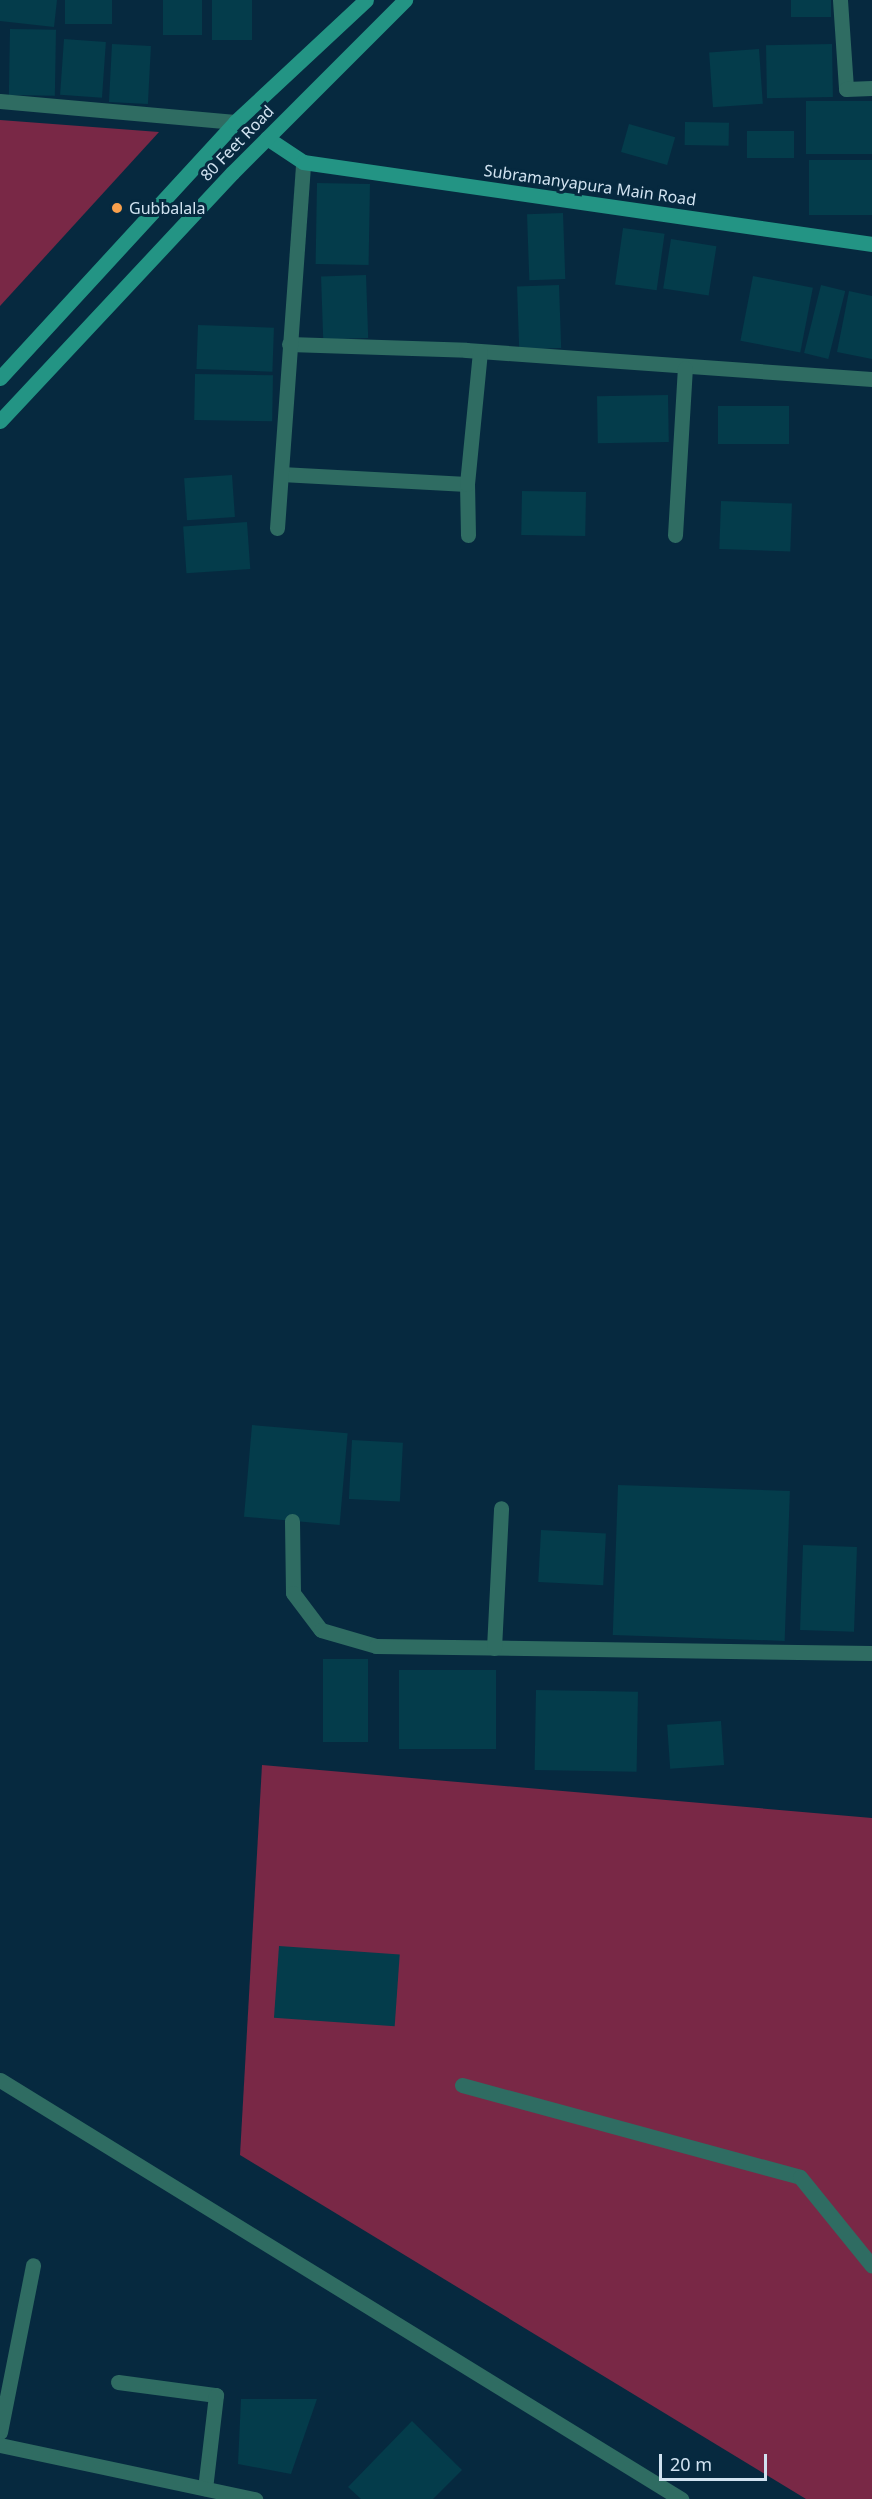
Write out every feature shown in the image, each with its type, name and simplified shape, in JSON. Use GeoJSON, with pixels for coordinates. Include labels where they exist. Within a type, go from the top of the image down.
{"type":"FeatureCollection","features":[{"type":"Feature","properties":{"kind":"main road","name":"80 Feet Road"},"geometry":{"type":"LineString","coordinates":[[0,378],[235,122],[366,0]]}},
{"type":"Feature","properties":{"kind":"main road","name":"80 Feet Road"},"geometry":{"type":"LineString","coordinates":[[0,421],[267,138],[405,0]]}},
{"type":"Feature","properties":{"kind":"main road"},"geometry":{"type":"LineString","coordinates":[[267,138],[303,162]]}},
{"type":"Feature","properties":{"kind":"main road","name":"Subramanyapura Main Road"},"geometry":{"type":"LineString","coordinates":[[303,162],[872,244]]}},
{"type":"Feature","properties":{"kind":"street"},"geometry":{"type":"LineString","coordinates":[[840,0],[846,89],[872,88]]}},
{"type":"Feature","properties":{"kind":"street"},"geometry":{"type":"LineString","coordinates":[[0,101],[235,122]]}},
{"type":"Feature","properties":{"kind":"street"},"geometry":{"type":"LineString","coordinates":[[277,528],[303,162]]}},
{"type":"Feature","properties":{"kind":"street"},"geometry":{"type":"LineString","coordinates":[[289,344],[480,352],[685,368],[872,379]]}},
{"type":"Feature","properties":{"kind":"street"},"geometry":{"type":"LineString","coordinates":[[468,535],[467,484],[480,352]]}},
{"type":"Feature","properties":{"kind":"street"},"geometry":{"type":"LineString","coordinates":[[675,535],[685,368]]}},
{"type":"Feature","properties":{"kind":"street"},"geometry":{"type":"LineString","coordinates":[[280,474],[467,484]]}},
{"type":"Feature","properties":{"kind":"street"},"geometry":{"type":"LineString","coordinates":[[494,1648],[501,1508]]}},
{"type":"Feature","properties":{"kind":"street"},"geometry":{"type":"LineString","coordinates":[[292,1521],[293,1593],[321,1630],[376,1646],[872,1653]]}},
{"type":"Feature","properties":{"kind":"street"},"geometry":{"type":"LineString","coordinates":[[0,2080],[681,2499]]}},
{"type":"Feature","properties":{"kind":"street"},"geometry":{"type":"LineString","coordinates":[[462,2085],[800,2177],[872,2266]]}},
{"type":"Feature","properties":{"kind":"street"},"geometry":{"type":"LineString","coordinates":[[0,2432],[33,2265]]}},
{"type":"Feature","properties":{"kind":"street"},"geometry":{"type":"LineString","coordinates":[[118,2382],[216,2395],[205,2488]]}},
{"type":"Feature","properties":{"kind":"street"},"geometry":{"type":"LineString","coordinates":[[0,2445],[255,2499]]}},
{"type":"Feature","properties":{"kind":"shaded area"},"geometry":{"type":"Polygon","coordinates":[[[0,120],[159,132],[0,306],[0,120]]]}},
{"type":"Feature","properties":{"kind":"shaded area"},"geometry":{"type":"Polygon","coordinates":[[[262,1765],[872,1818],[872,2499],[806,2499],[240,2155],[262,1765]]]}},
{"type":"Feature","properties":{"kind":"building"},"geometry":{"type":"Polygon","coordinates":[[[0,0],[57,0],[54,27],[0,21],[0,0]]]}},
{"type":"Feature","properties":{"kind":"building"},"geometry":{"type":"Polygon","coordinates":[[[65,0],[112,0],[112,24],[65,24],[65,0]]]}},
{"type":"Feature","properties":{"kind":"building"},"geometry":{"type":"Polygon","coordinates":[[[163,0],[202,0],[202,35],[163,35],[163,0]]]}},
{"type":"Feature","properties":{"kind":"building"},"geometry":{"type":"Polygon","coordinates":[[[212,0],[252,0],[252,40],[212,40],[212,0]]]}},
{"type":"Feature","properties":{"kind":"building"},"geometry":{"type":"Polygon","coordinates":[[[791,0],[831,0],[831,17],[791,17],[791,0]]]}},
{"type":"Feature","properties":{"kind":"building"},"geometry":{"type":"Polygon","coordinates":[[[10,29],[56,30],[55,96],[9,95],[10,29]]]}},
{"type":"Feature","properties":{"kind":"building"},"geometry":{"type":"Polygon","coordinates":[[[64,39],[106,42],[102,98],[60,95],[64,39]]]}},
{"type":"Feature","properties":{"kind":"building"},"geometry":{"type":"Polygon","coordinates":[[[112,44],[151,46],[148,104],[109,102],[112,44]]]}},
{"type":"Feature","properties":{"kind":"building"},"geometry":{"type":"Polygon","coordinates":[[[832,44],[833,97],[767,98],[766,45],[832,44]]]}},
{"type":"Feature","properties":{"kind":"building"},"geometry":{"type":"Polygon","coordinates":[[[759,49],[763,104],[713,107],[709,52],[759,49]]]}},
{"type":"Feature","properties":{"kind":"building"},"geometry":{"type":"Polygon","coordinates":[[[806,101],[872,101],[872,154],[806,154],[806,101]]]}},
{"type":"Feature","properties":{"kind":"building"},"geometry":{"type":"Polygon","coordinates":[[[685,122],[729,123],[729,146],[685,145],[685,122]]]}},
{"type":"Feature","properties":{"kind":"building"},"geometry":{"type":"Polygon","coordinates":[[[629,124],[675,137],[667,165],[621,152],[629,124]]]}},
{"type":"Feature","properties":{"kind":"building"},"geometry":{"type":"Polygon","coordinates":[[[747,131],[794,131],[794,158],[747,158],[747,131]]]}},
{"type":"Feature","properties":{"kind":"building"},"geometry":{"type":"Polygon","coordinates":[[[809,160],[872,160],[872,215],[809,215],[809,160]]]}},
{"type":"Feature","properties":{"kind":"building"},"geometry":{"type":"Polygon","coordinates":[[[317,183],[370,184],[369,265],[316,264],[317,183]]]}},
{"type":"Feature","properties":{"kind":"building"},"geometry":{"type":"Polygon","coordinates":[[[563,213],[565,279],[529,280],[527,214],[563,213]]]}},
{"type":"Feature","properties":{"kind":"building"},"geometry":{"type":"Polygon","coordinates":[[[623,228],[665,234],[657,290],[615,284],[623,228]]]}},
{"type":"Feature","properties":{"kind":"building"},"geometry":{"type":"Polygon","coordinates":[[[671,239],[716,246],[709,296],[663,288],[671,239]]]}},
{"type":"Feature","properties":{"kind":"building"},"geometry":{"type":"Polygon","coordinates":[[[366,275],[368,338],[323,340],[321,277],[366,275]]]}},
{"type":"Feature","properties":{"kind":"building"},"geometry":{"type":"Polygon","coordinates":[[[753,276],[813,288],[800,352],[740,341],[753,276]]]}},
{"type":"Feature","properties":{"kind":"building"},"geometry":{"type":"Polygon","coordinates":[[[559,285],[561,348],[519,349],[517,286],[559,285]]]}},
{"type":"Feature","properties":{"kind":"building"},"geometry":{"type":"Polygon","coordinates":[[[821,285],[845,291],[828,359],[804,353],[821,285]]]}},
{"type":"Feature","properties":{"kind":"building"},"geometry":{"type":"Polygon","coordinates":[[[849,291],[872,296],[872,359],[837,352],[849,291]]]}},
{"type":"Feature","properties":{"kind":"building"},"geometry":{"type":"Polygon","coordinates":[[[198,325],[274,328],[272,372],[196,369],[198,325]]]}},
{"type":"Feature","properties":{"kind":"building"},"geometry":{"type":"Polygon","coordinates":[[[195,374],[273,375],[272,421],[194,420],[195,374]]]}},
{"type":"Feature","properties":{"kind":"building"},"geometry":{"type":"Polygon","coordinates":[[[668,395],[669,442],[598,443],[597,396],[668,395]]]}},
{"type":"Feature","properties":{"kind":"building"},"geometry":{"type":"Polygon","coordinates":[[[718,406],[789,406],[789,444],[718,444],[718,406]]]}},
{"type":"Feature","properties":{"kind":"building"},"geometry":{"type":"Polygon","coordinates":[[[232,475],[235,517],[187,520],[184,478],[232,475]]]}},
{"type":"Feature","properties":{"kind":"building"},"geometry":{"type":"Polygon","coordinates":[[[522,491],[586,492],[585,536],[521,535],[522,491]]]}},
{"type":"Feature","properties":{"kind":"building"},"geometry":{"type":"Polygon","coordinates":[[[721,501],[792,503],[790,551],[719,549],[721,501]]]}},
{"type":"Feature","properties":{"kind":"building"},"geometry":{"type":"Polygon","coordinates":[[[247,522],[250,569],[186,573],[183,526],[247,522]]]}},
{"type":"Feature","properties":{"kind":"building"},"geometry":{"type":"Polygon","coordinates":[[[252,1425],[348,1433],[340,1525],[244,1517],[252,1425]]]}},
{"type":"Feature","properties":{"kind":"building"},"geometry":{"type":"Polygon","coordinates":[[[352,1440],[403,1443],[400,1502],[349,1499],[352,1440]]]}},
{"type":"Feature","properties":{"kind":"building"},"geometry":{"type":"Polygon","coordinates":[[[618,1485],[790,1491],[785,1641],[613,1635],[618,1485]]]}},
{"type":"Feature","properties":{"kind":"building"},"geometry":{"type":"Polygon","coordinates":[[[541,1530],[606,1533],[603,1585],[538,1582],[541,1530]]]}},
{"type":"Feature","properties":{"kind":"building"},"geometry":{"type":"Polygon","coordinates":[[[803,1545],[857,1547],[854,1632],[800,1630],[803,1545]]]}},
{"type":"Feature","properties":{"kind":"building"},"geometry":{"type":"Polygon","coordinates":[[[323,1659],[368,1659],[368,1742],[323,1742],[323,1659]]]}},
{"type":"Feature","properties":{"kind":"building"},"geometry":{"type":"Polygon","coordinates":[[[399,1670],[496,1670],[496,1749],[399,1749],[399,1670]]]}},
{"type":"Feature","properties":{"kind":"building"},"geometry":{"type":"Polygon","coordinates":[[[536,1690],[638,1692],[637,1772],[535,1770],[536,1690]]]}},
{"type":"Feature","properties":{"kind":"building"},"geometry":{"type":"Polygon","coordinates":[[[721,1721],[724,1765],[670,1769],[667,1725],[721,1721]]]}},
{"type":"Feature","properties":{"kind":"building"},"geometry":{"type":"Polygon","coordinates":[[[279,1946],[400,1954],[395,2026],[274,2018],[279,1946]]]}},
{"type":"Feature","properties":{"kind":"building"},"geometry":{"type":"Polygon","coordinates":[[[241,2399],[317,2399],[291,2474],[238,2464],[241,2399]]]}},
{"type":"Feature","properties":{"kind":"building"},"geometry":{"type":"Polygon","coordinates":[[[412,2421],[462,2470],[433,2499],[361,2499],[348,2487],[412,2421]]]}},
{"type":"Feature","properties":{"kind":"place","name":"Gubbalala"},"geometry":{"type":"Point","coordinates":[117,208]}}]}
